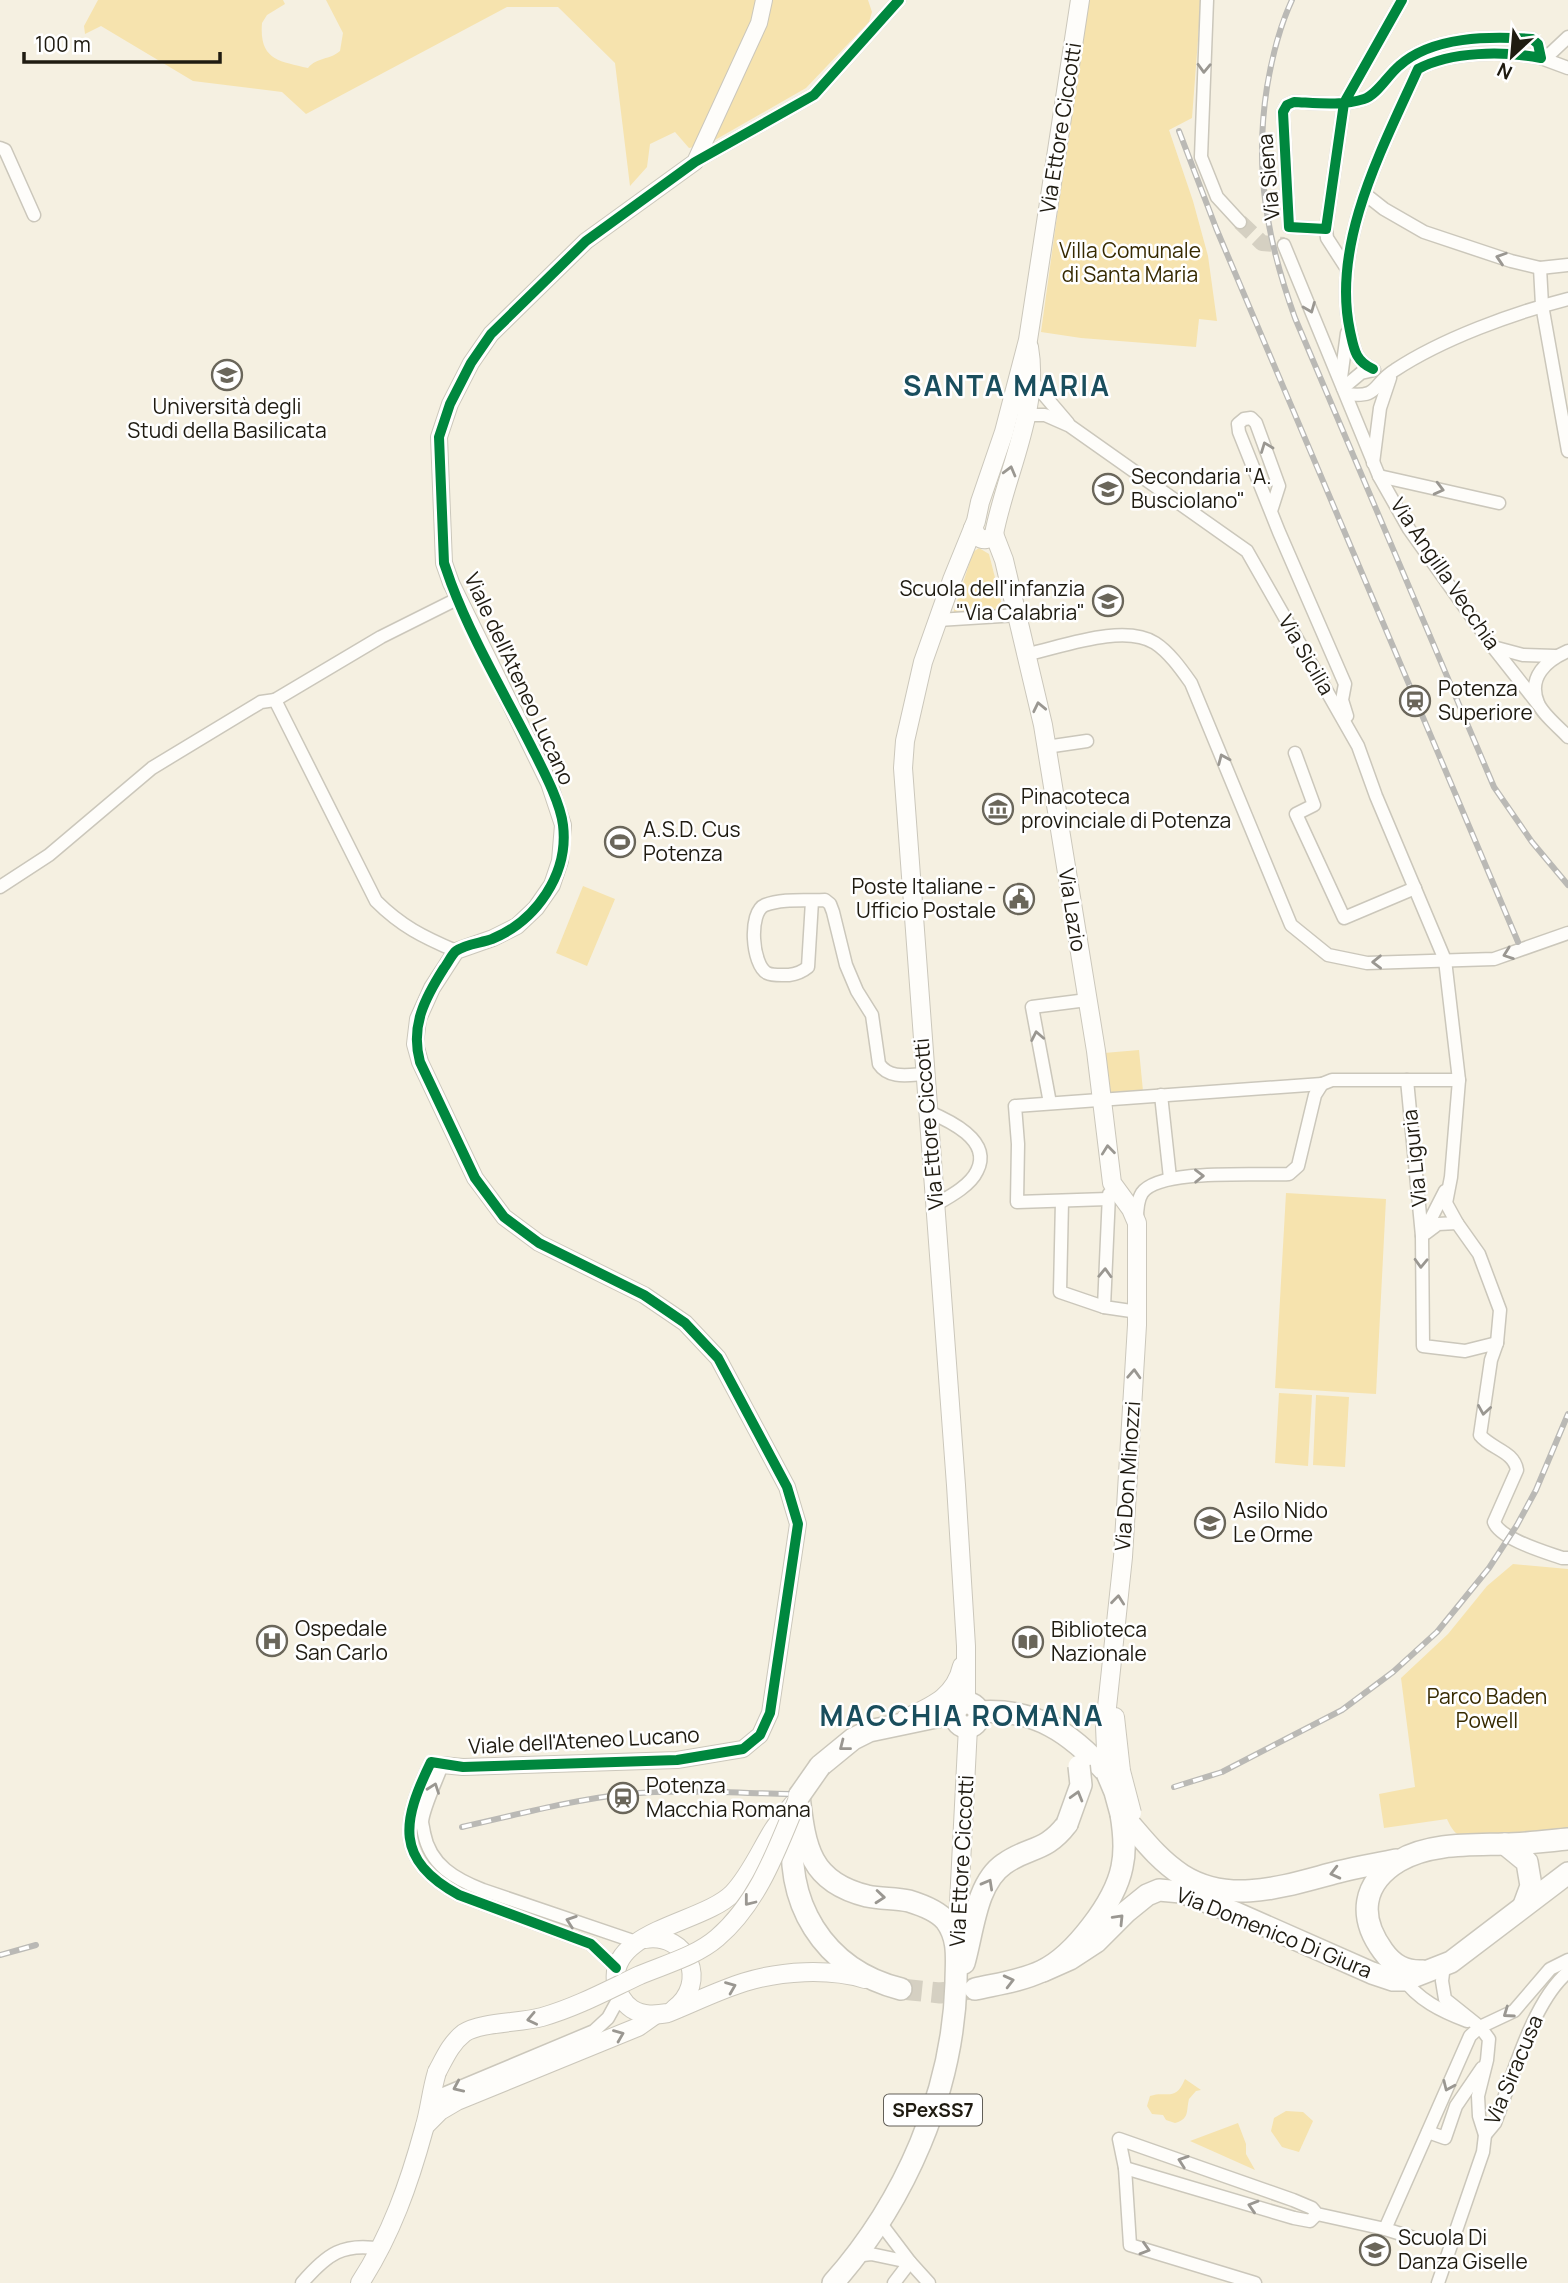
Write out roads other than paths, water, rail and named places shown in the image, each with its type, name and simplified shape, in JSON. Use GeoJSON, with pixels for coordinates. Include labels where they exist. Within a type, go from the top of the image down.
{"type":"FeatureCollection","features":[{"type":"Feature","properties":{"kind":"main road","name":"Via Ettore Ciccotti"},"geometry":{"type":"LineString","coordinates":[[984,530],[980,502],[1004,432],[1028,340],[1080,0]]}},
{"type":"Feature","properties":{"kind":"main road","name":"Via Ettore Ciccotti"},"geometry":{"type":"LineString","coordinates":[[965,1992],[957,1942],[967,1714],[966,1646],[903,768],[905,741],[918,684],[938,620],[962,554],[984,530],[1026,415],[1033,367],[1028,340]]}},
{"type":"Feature","properties":{"kind":"main road","name":"Via Lazio"},"geometry":{"type":"LineString","coordinates":[[984,530],[1001,550],[1028,654],[1046,747],[1102,1099],[1110,1191],[1131,1209],[1137,1223]]}},
{"type":"Feature","properties":{"kind":"main road","name":"Via Don Minozzi"},"geometry":{"type":"LineString","coordinates":[[1114,1772],[1105,1726],[1123,1557],[1138,1312],[1137,1223]]}},
{"type":"Feature","properties":{"kind":"main road"},"geometry":{"type":"LineString","coordinates":[[890,1725],[938,1703],[952,1691],[959,1679],[966,1646]]}},
{"type":"Feature","properties":{"kind":"main road"},"geometry":{"type":"LineString","coordinates":[[891,1987],[847,1974],[782,1974],[744,1982],[662,2014],[633,2010],[616,1988],[616,1968],[622,1953],[640,1941],[701,1913],[731,1895],[751,1870],[774,1829],[820,1766],[853,1739],[890,1725],[967,1714],[1001,1710],[1034,1717],[1073,1740],[1114,1772],[1115,1792],[1153,1851],[1181,1875],[1215,1889],[1240,1892],[1274,1888],[1402,1859]]}},
{"type":"Feature","properties":{"kind":"main road"},"geometry":{"type":"LineString","coordinates":[[1073,1740],[1081,1785],[1067,1824],[1058,1836],[1043,1847],[1021,1854],[1003,1864],[991,1875],[978,1904],[965,1992],[1044,1971],[1082,1939],[1107,1904],[1122,1870],[1127,1814]]}},
{"type":"Feature","properties":{"kind":"main road"},"geometry":{"type":"LineString","coordinates":[[799,1796],[803,1833],[819,1870],[836,1884],[857,1893],[905,1900],[927,1908],[946,1921],[957,1942]]}},
{"type":"Feature","properties":{"kind":"main road"},"geometry":{"type":"LineString","coordinates":[[799,1796],[793,1833],[794,1862],[804,1909],[824,1944],[839,1960],[891,1987]]}},
{"type":"Feature","properties":{"kind":"main road"},"geometry":{"type":"LineString","coordinates":[[360,2283],[382,2249],[425,2126],[437,2072],[451,2045],[477,2026],[542,2017],[580,2004],[694,1952],[717,1938],[753,1898],[799,1796]]}},
{"type":"Feature","properties":{"kind":"main road","name":"Via Domenico Di Giura"},"geometry":{"type":"LineString","coordinates":[[1044,1971],[1070,1959],[1096,1942],[1126,1912],[1147,1895],[1159,1890],[1181,1892],[1236,1913],[1393,1980],[1399,1972],[1370,1933],[1366,1910],[1370,1891],[1376,1880],[1402,1859],[1429,1850],[1484,1843],[1568,1839]]}},
{"type":"Feature","properties":{"kind":"main road"},"geometry":{"type":"LineString","coordinates":[[1506,1844],[1527,1863],[1531,1886],[1524,1905]]}},
{"type":"Feature","properties":{"kind":"main road"},"geometry":{"type":"LineString","coordinates":[[1399,1972],[1437,1968],[1462,1955],[1568,1873]]}},
{"type":"Feature","properties":{"kind":"main road"},"geometry":{"type":"LineString","coordinates":[[425,2126],[440,2110],[457,2101],[638,2027],[682,2003],[692,1984],[691,1966],[683,1952],[674,1944],[661,1939],[640,1941]]}},
{"type":"Feature","properties":{"kind":"main road","name":"SPexSS7"},"geometry":{"type":"LineString","coordinates":[[833,2283],[879,2221],[897,2191],[929,2124],[953,2023],[965,1992]]}},
{"type":"Feature","properties":{"kind":"street"},"geometry":{"type":"LineString","coordinates":[[695,162],[759,23],[764,0]]}},
{"type":"Feature","properties":{"kind":"street"},"geometry":{"type":"LineString","coordinates":[[695,162],[814,95],[899,0]]}},
{"type":"Feature","properties":{"kind":"street"},"geometry":{"type":"LineString","coordinates":[[1207,0],[1201,156],[1217,197],[1240,222]]}},
{"type":"Feature","properties":{"kind":"street"},"geometry":{"type":"LineString","coordinates":[[1348,269],[1327,238],[1326,229],[1344,103],[1402,0]]}},
{"type":"Feature","properties":{"kind":"street"},"geometry":{"type":"LineString","coordinates":[[1541,58],[1551,53],[1568,37]]}},
{"type":"Feature","properties":{"kind":"street"},"geometry":{"type":"LineString","coordinates":[[1344,103],[1367,98],[1401,64],[1434,47],[1457,41],[1479,38],[1532,39],[1538,44],[1541,58]]}},
{"type":"Feature","properties":{"kind":"street"},"geometry":{"type":"LineString","coordinates":[[1392,371],[1373,369],[1361,364],[1355,356],[1346,300],[1348,269],[1351,244],[1365,194],[1418,69],[1429,63],[1454,58],[1503,53],[1541,58],[1568,68]]}},
{"type":"Feature","properties":{"kind":"street","name":"Via Siena"},"geometry":{"type":"LineString","coordinates":[[1326,229],[1289,227],[1283,112],[1287,105],[1294,102],[1344,103]]}},
{"type":"Feature","properties":{"kind":"street"},"geometry":{"type":"LineString","coordinates":[[0,148],[5,150],[34,215]]}},
{"type":"Feature","properties":{"kind":"street","name":"Viale dell'Ateneo Lucano"},"geometry":{"type":"LineString","coordinates":[[437,1763],[463,1767],[677,1759],[743,1749],[760,1735],[770,1713],[797,1524],[787,1487],[718,1358],[685,1324],[644,1295],[539,1243],[505,1217],[475,1178],[420,1062],[415,1044],[418,1020],[456,951],[517,926],[537,908],[552,885],[560,861],[563,825],[549,783],[457,599],[444,563],[439,437],[450,404],[471,363],[491,334],[586,241],[695,162]]}},
{"type":"Feature","properties":{"kind":"street"},"geometry":{"type":"LineString","coordinates":[[1365,194],[1384,209],[1424,232],[1540,268],[1568,265]]}},
{"type":"Feature","properties":{"kind":"street","name":"Via Angilla Vecchia"},"geometry":{"type":"LineString","coordinates":[[1284,245],[1373,463],[1409,529],[1493,647],[1568,737]]}},
{"type":"Feature","properties":{"kind":"street"},"geometry":{"type":"LineString","coordinates":[[1540,268],[1542,305],[1568,451]]}},
{"type":"Feature","properties":{"kind":"street"},"geometry":{"type":"LineString","coordinates":[[1343,387],[1365,395],[1372,392],[1392,371],[1463,335],[1542,305],[1568,299]]}},
{"type":"Feature","properties":{"kind":"street"},"geometry":{"type":"LineString","coordinates":[[1343,387],[1349,326]]}},
{"type":"Feature","properties":{"kind":"street"},"geometry":{"type":"LineString","coordinates":[[1343,387],[1362,373],[1373,369]]}},
{"type":"Feature","properties":{"kind":"street"},"geometry":{"type":"LineString","coordinates":[[1373,463],[1380,408],[1392,371]]}},
{"type":"Feature","properties":{"kind":"street"},"geometry":{"type":"LineString","coordinates":[[1032,382],[1070,426]]}},
{"type":"Feature","properties":{"kind":"street"},"geometry":{"type":"LineString","coordinates":[[1026,415],[1045,415],[1070,426]]}},
{"type":"Feature","properties":{"kind":"street"},"geometry":{"type":"LineString","coordinates":[[1271,511],[1279,486],[1256,423],[1251,418],[1244,419],[1238,424],[1239,432],[1271,511],[1345,684],[1342,700],[1358,746]]}},
{"type":"Feature","properties":{"kind":"street","name":"Via Sicilia"},"geometry":{"type":"LineString","coordinates":[[1070,426],[1247,551],[1358,746],[1376,796],[1445,960],[1459,1080],[1451,1177],[1446,1203],[1457,1223]]}},
{"type":"Feature","properties":{"kind":"street","name":"Via Angilla Vecchia"},"geometry":{"type":"LineString","coordinates":[[1380,476],[1499,503]]}},
{"type":"Feature","properties":{"kind":"street"},"geometry":{"type":"LineString","coordinates":[[0,887],[49,855],[152,768],[261,702],[275,700],[381,637],[457,599]]}},
{"type":"Feature","properties":{"kind":"street"},"geometry":{"type":"LineString","coordinates":[[938,620],[1018,615]]}},
{"type":"Feature","properties":{"kind":"street"},"geometry":{"type":"LineString","coordinates":[[1028,654],[1122,634],[1154,642],[1177,665],[1191,683],[1291,925],[1328,955],[1367,962],[1494,959],[1568,933]]}},
{"type":"Feature","properties":{"kind":"street"},"geometry":{"type":"LineString","coordinates":[[1493,647],[1523,655],[1555,656]]}},
{"type":"Feature","properties":{"kind":"street"},"geometry":{"type":"LineString","coordinates":[[1538,704],[1538,676],[1544,665],[1555,656],[1568,651]]}},
{"type":"Feature","properties":{"kind":"street"},"geometry":{"type":"LineString","coordinates":[[275,700],[376,901],[397,921],[419,936],[456,951]]}},
{"type":"Feature","properties":{"kind":"street"},"geometry":{"type":"LineString","coordinates":[[1046,747],[1087,741]]}},
{"type":"Feature","properties":{"kind":"street"},"geometry":{"type":"LineString","coordinates":[[1295,753],[1314,805],[1296,814],[1344,918],[1415,888]]}},
{"type":"Feature","properties":{"kind":"street"},"geometry":{"type":"LineString","coordinates":[[812,901],[808,967],[794,974],[767,973],[759,966],[753,926],[757,911],[763,905],[781,901],[825,900],[833,912],[846,965],[857,991],[872,1015],[879,1064],[882,1069],[894,1075],[924,1074]]}},
{"type":"Feature","properties":{"kind":"street"},"geometry":{"type":"LineString","coordinates":[[1050,1103],[1032,1007],[1087,1000]]}},
{"type":"Feature","properties":{"kind":"street","name":"Via Liguria"},"geometry":{"type":"LineString","coordinates":[[1407,1080],[1422,1236],[1423,1346],[1465,1351],[1497,1342]]}},
{"type":"Feature","properties":{"kind":"street"},"geometry":{"type":"LineString","coordinates":[[1104,1307],[1110,1191],[1062,1201],[1017,1202],[1018,1144],[1015,1106],[1327,1082],[1459,1080]]}},
{"type":"Feature","properties":{"kind":"street"},"geometry":{"type":"LineString","coordinates":[[1137,1223],[1140,1196],[1153,1184],[1170,1178],[1289,1174],[1298,1166],[1315,1095],[1327,1082]]}},
{"type":"Feature","properties":{"kind":"street"},"geometry":{"type":"LineString","coordinates":[[1161,1095],[1170,1178]]}},
{"type":"Feature","properties":{"kind":"street"},"geometry":{"type":"LineString","coordinates":[[927,1111],[954,1122],[974,1142],[981,1158],[977,1172],[954,1194],[935,1205]]}},
{"type":"Feature","properties":{"kind":"street"},"geometry":{"type":"LineString","coordinates":[[1422,1236],[1451,1177]]}},
{"type":"Feature","properties":{"kind":"street"},"geometry":{"type":"LineString","coordinates":[[1062,1201],[1060,1292],[1104,1307],[1138,1312]]}},
{"type":"Feature","properties":{"kind":"street"},"geometry":{"type":"LineString","coordinates":[[1422,1236],[1438,1224],[1457,1223],[1479,1254],[1500,1310],[1497,1342],[1491,1360],[1480,1434],[1486,1443],[1509,1455],[1516,1462],[1517,1470],[1494,1522],[1496,1527],[1516,1540],[1568,1558]]}},
{"type":"Feature","properties":{"kind":"street"},"geometry":{"type":"LineString","coordinates":[[437,1763],[422,1822],[432,1857],[444,1870],[484,1891],[640,1941]]}},
{"type":"Feature","properties":{"kind":"street"},"geometry":{"type":"LineString","coordinates":[[437,1763],[408,1823],[411,1845],[418,1863],[427,1874],[459,1895],[591,1944],[616,1968]]}},
{"type":"Feature","properties":{"kind":"street","name":"Via Siracusa"},"geometry":{"type":"LineString","coordinates":[[1480,2027],[1514,2011],[1550,1969],[1568,1960]]}},
{"type":"Feature","properties":{"kind":"street"},"geometry":{"type":"LineString","coordinates":[[1437,1968],[1443,1981],[1445,1999],[1480,2027],[1489,2039],[1488,2060],[1478,2096],[1479,2116],[1485,2135],[1483,2152],[1438,2283]]}},
{"type":"Feature","properties":{"kind":"street","name":"Via Domenico Di Giura"},"geometry":{"type":"LineString","coordinates":[[1399,1972],[1417,1995],[1437,2008],[1480,2027]]}},
{"type":"Feature","properties":{"kind":"street","name":"Via Siracusa"},"geometry":{"type":"LineString","coordinates":[[1485,2135],[1495,2123],[1538,2013],[1550,1991],[1568,1972]]}},
{"type":"Feature","properties":{"kind":"street"},"geometry":{"type":"LineString","coordinates":[[428,2106],[440,2095],[594,2031],[608,2018],[620,1996]]}},
{"type":"Feature","properties":{"kind":"street"},"geometry":{"type":"LineString","coordinates":[[1385,2229],[1470,2036],[1480,2027]]}},
{"type":"Feature","properties":{"kind":"street"},"geometry":{"type":"LineString","coordinates":[[1428,2132],[1445,2138],[1456,2106],[1488,2060]]}},
{"type":"Feature","properties":{"kind":"street"},"geometry":{"type":"LineString","coordinates":[[1255,2283],[1130,2245],[1125,2168],[1119,2139],[1293,2200],[1312,2208],[1317,2214],[1417,2239]]}},
{"type":"Feature","properties":{"kind":"street"},"geometry":{"type":"LineString","coordinates":[[1125,2168],[1294,2218],[1310,2221],[1317,2214]]}},
{"type":"Feature","properties":{"kind":"street"},"geometry":{"type":"LineString","coordinates":[[879,2221],[929,2283]]}},
{"type":"Feature","properties":{"kind":"street"},"geometry":{"type":"LineString","coordinates":[[302,2283],[332,2254],[343,2249],[362,2245],[382,2249]]}},
{"type":"Feature","properties":{"kind":"street"},"geometry":{"type":"LineString","coordinates":[[855,2256],[871,2254],[910,2262]]}},
{"type":"Feature","properties":{"kind":"street"},"geometry":{"type":"LineString","coordinates":[[894,2283],[910,2262]]}},
{"type":"Feature","properties":{"kind":"tunnel"},"geometry":{"type":"LineString","coordinates":[[1240,222],[1262,243],[1284,245]]}},
{"type":"Feature","properties":{"kind":"tunnel"},"geometry":{"type":"LineString","coordinates":[[901,1989],[940,1993],[972,1989]]}},
{"type":"Feature","properties":{"kind":"railway"},"geometry":{"type":"LineString","coordinates":[[1292,0],[1271,65],[1263,118],[1262,147],[1270,233],[1285,289],[1494,787],[1532,842],[1568,885]]}},
{"type":"Feature","properties":{"kind":"railway"},"geometry":{"type":"LineString","coordinates":[[1179,131],[1216,228],[1518,942]]}},
{"type":"Feature","properties":{"kind":"railway"},"geometry":{"type":"LineString","coordinates":[[1174,1787],[1222,1772],[1342,1710],[1393,1672],[1437,1632],[1489,1568],[1517,1525],[1536,1490],[1568,1414]]}},
{"type":"Feature","properties":{"kind":"railway"},"geometry":{"type":"LineString","coordinates":[[462,1827],[564,1804],[626,1794],[789,1794]]}},
{"type":"Feature","properties":{"kind":"railway"},"geometry":{"type":"LineString","coordinates":[[0,1955],[36,1945]]}},
{"type":"Feature","properties":{"kind":"place","name":"Università degli Studi della Basilicata"},"geometry":{"type":"Point","coordinates":[227,375]}},
{"type":"Feature","properties":{"kind":"place","name":"Secondaria \"A. Busciolano\""},"geometry":{"type":"Point","coordinates":[1108,489]}},
{"type":"Feature","properties":{"kind":"place","name":"Scuola dell'infanzia \"Via Calabria\""},"geometry":{"type":"Point","coordinates":[1108,601]}},
{"type":"Feature","properties":{"kind":"place","name":"Potenza Superiore"},"geometry":{"type":"Point","coordinates":[1415,701]}},
{"type":"Feature","properties":{"kind":"place","name":"Pinacoteca provinciale di Potenza"},"geometry":{"type":"Point","coordinates":[998,809]}},
{"type":"Feature","properties":{"kind":"place","name":"A.S.D. Cus Potenza"},"geometry":{"type":"Point","coordinates":[620,842]}},
{"type":"Feature","properties":{"kind":"place","name":"Poste Italiane - Ufficio Postale"},"geometry":{"type":"Point","coordinates":[1019,899]}},
{"type":"Feature","properties":{"kind":"place","name":"Asilo Nido Le Orme"},"geometry":{"type":"Point","coordinates":[1210,1523]}},
{"type":"Feature","properties":{"kind":"place","name":"Ospedale San Carlo"},"geometry":{"type":"Point","coordinates":[272,1641]}},
{"type":"Feature","properties":{"kind":"place","name":"Biblioteca Nazionale"},"geometry":{"type":"Point","coordinates":[1028,1642]}},
{"type":"Feature","properties":{"kind":"place","name":"Potenza Macchia Romana"},"geometry":{"type":"Point","coordinates":[623,1798]}},
{"type":"Feature","properties":{"kind":"place","name":"Scuola Di Danza Giselle"},"geometry":{"type":"Point","coordinates":[1375,2250]}},
{"type":"Feature","properties":{"kind":"district","name":"SANTA MARIA"},"geometry":{"type":"Point","coordinates":[1007,386]}},
{"type":"Feature","properties":{"kind":"district","name":"MACCHIA ROMANA"},"geometry":{"type":"Point","coordinates":[962,1716]}},
{"type":"Feature","properties":{"kind":"park label","name":"Villa Comunale di Santa Maria"},"geometry":{"type":"Point","coordinates":[1130,263]}},
{"type":"Feature","properties":{"kind":"park label","name":"Parco Baden Powell"},"geometry":{"type":"Point","coordinates":[1487,1709]}}]}
